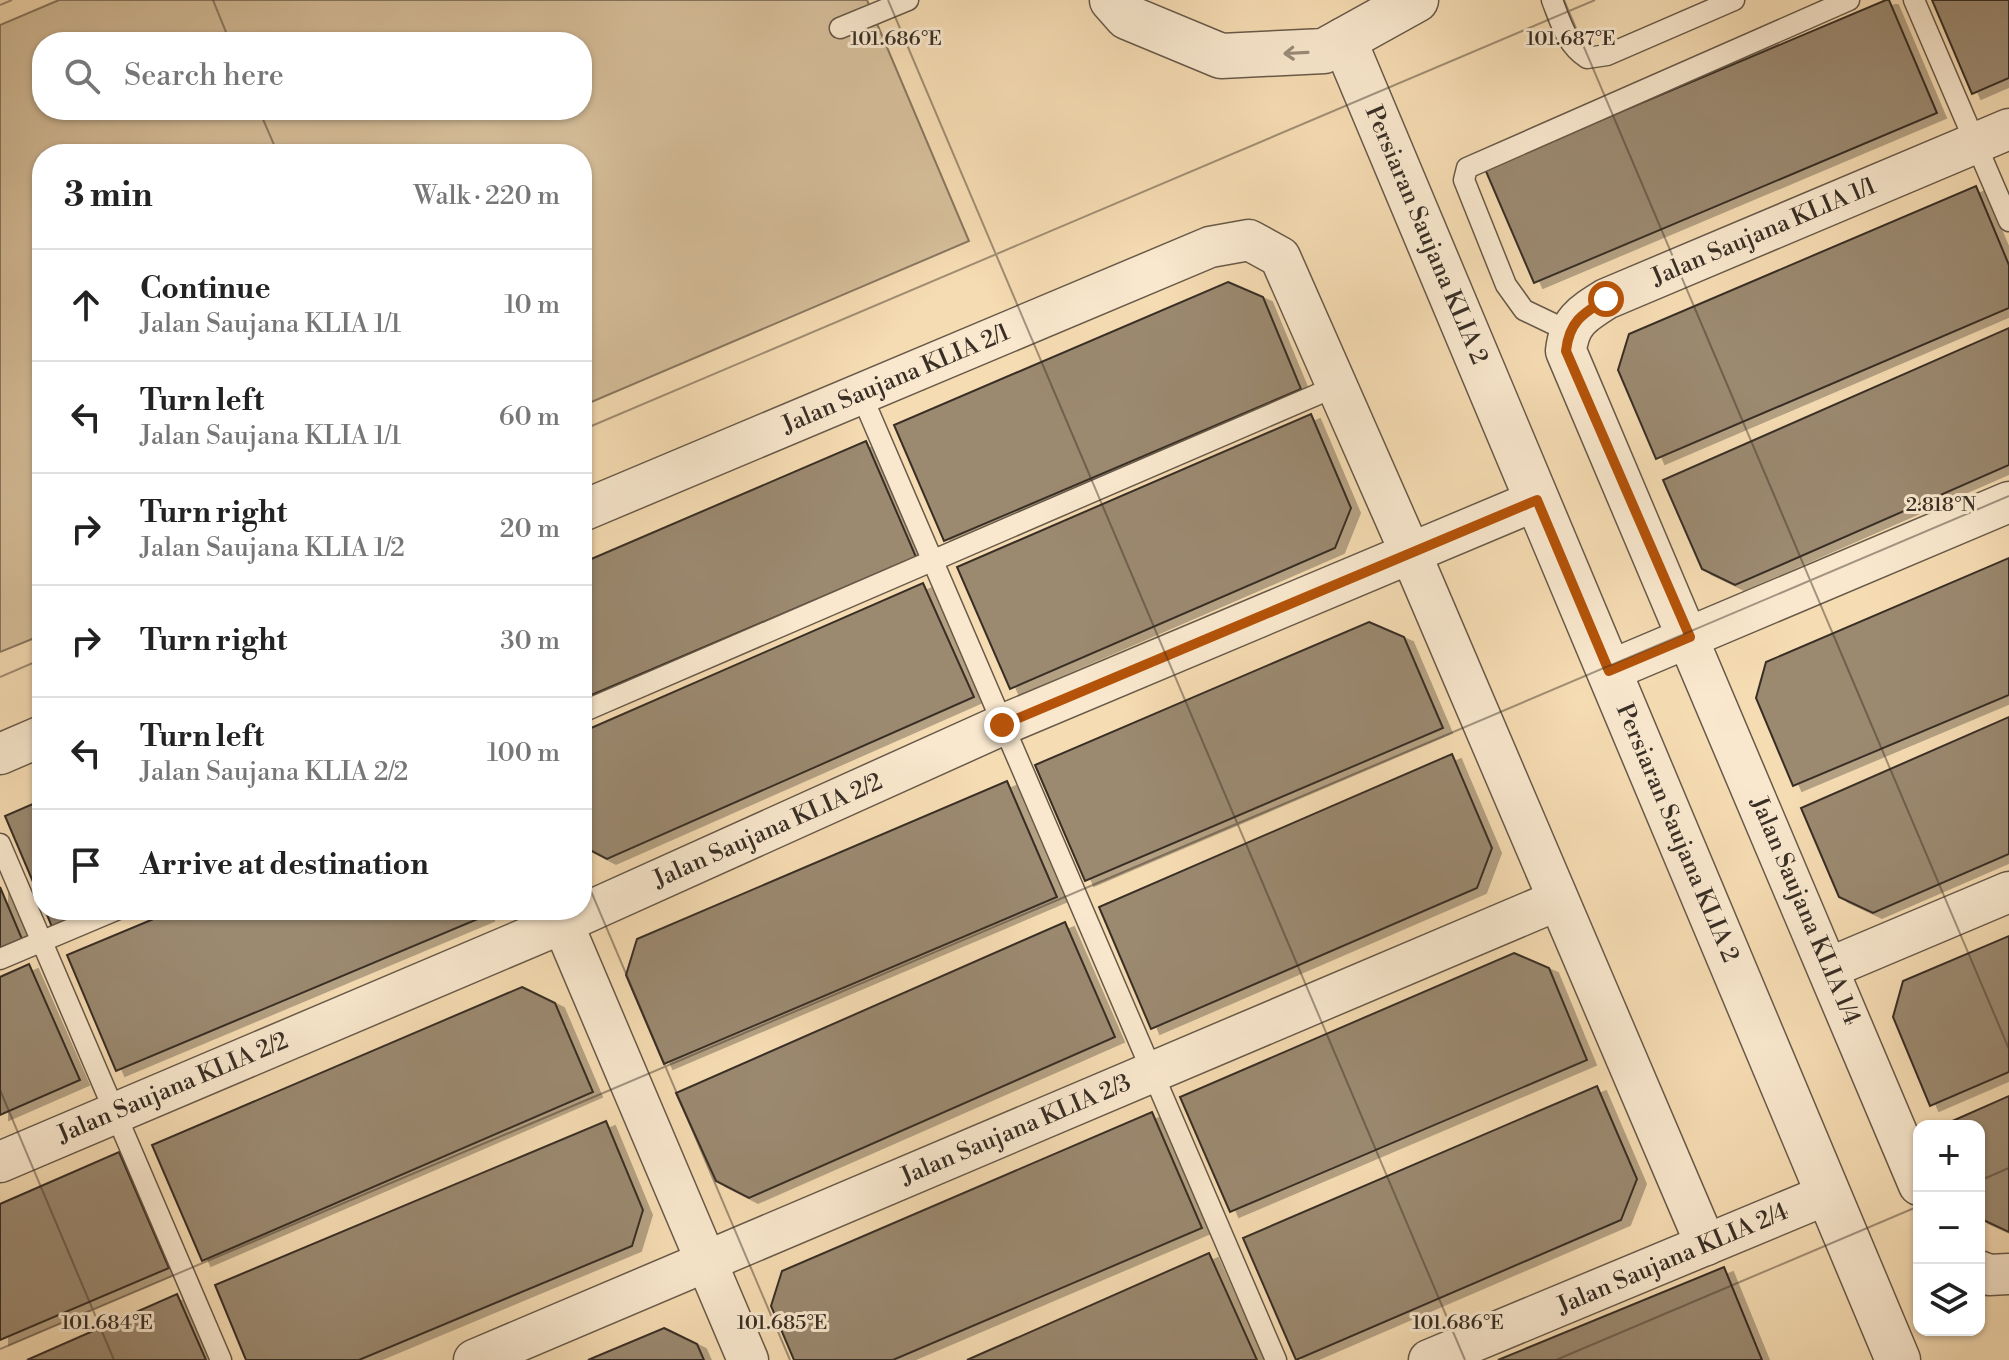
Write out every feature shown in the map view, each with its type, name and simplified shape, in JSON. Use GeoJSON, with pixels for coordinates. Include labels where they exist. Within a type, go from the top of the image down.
{"type":"FeatureCollection","features":[{"type":"Feature","properties":{"kind":"street"},"geometry":{"type":"LineString","coordinates":[[1112,0],[1127,17],[1221,56],[1324,51],[1416,0]]}},
{"type":"Feature","properties":{"kind":"street","name":"Persiaran Saujana KLIA 2"},"geometry":{"type":"LineString","coordinates":[[1344,40],[1898,1360]]}},
{"type":"Feature","properties":{"kind":"street","name":"Jalan Saujana KLIA 1/1"},"geometry":{"type":"LineString","coordinates":[[1568,331],[1585,312],[1606,299],[1993,136]]}},
{"type":"Feature","properties":{"kind":"street","name":"Jalan Saujana KLIA 2/1"},"geometry":{"type":"LineString","coordinates":[[592,507],[1210,247],[1249,240],[1280,257],[1410,552],[1706,1245]]}},
{"type":"Feature","properties":{"kind":"street"},"geometry":{"type":"LineString","coordinates":[[1568,331],[1566,351],[1690,637]]}},
{"type":"Feature","properties":{"kind":"street","name":"Jalan Saujana KLIA 2/2"},"geometry":{"type":"LineString","coordinates":[[592,903],[1002,725],[1537,500]]}},
{"type":"Feature","properties":{"kind":"street"},"geometry":{"type":"LineString","coordinates":[[1609,671],[2009,502]]}},
{"type":"Feature","properties":{"kind":"street","name":"Jalan Saujana KLIA 1/4"},"geometry":{"type":"LineString","coordinates":[[1690,637],[1913,1171]]}},
{"type":"Feature","properties":{"kind":"street"},"geometry":{"type":"LineString","coordinates":[[0,754],[32,740]]}},
{"type":"Feature","properties":{"kind":"street"},"geometry":{"type":"LineString","coordinates":[[1829,968],[2009,892]]}},
{"type":"Feature","properties":{"kind":"street","name":"Jalan Saujana KLIA 2/3"},"geometry":{"type":"LineString","coordinates":[[474,1360],[1558,900]]}},
{"type":"Feature","properties":{"kind":"street","name":"Jalan Saujana KLIA 2/2"},"geometry":{"type":"LineString","coordinates":[[0,1162],[553,920]]}},
{"type":"Feature","properties":{"kind":"street"},"geometry":{"type":"LineString","coordinates":[[561,920],[748,1360]]}},
{"type":"Feature","properties":{"kind":"street","name":"Jalan Saujana KLIA 2/4"},"geometry":{"type":"LineString","coordinates":[[1429,1360],[1828,1194]]}},
{"type":"Feature","properties":{"kind":"street"},"geometry":{"type":"LineString","coordinates":[[1985,1273],[2009,1274]]}},
{"type":"Feature","properties":{"kind":"lane"},"geometry":{"type":"LineString","coordinates":[[840,28],[908,0]]}},
{"type":"Feature","properties":{"kind":"lane"},"geometry":{"type":"LineString","coordinates":[[1552,0],[1565,36],[1574,49],[1587,58],[1607,55],[1710,5],[1734,0]]}},
{"type":"Feature","properties":{"kind":"lane"},"geometry":{"type":"LineString","coordinates":[[1568,331],[1524,310],[1506,285],[1464,180],[1467,168],[1849,0]]}},
{"type":"Feature","properties":{"kind":"lane"},"geometry":{"type":"LineString","coordinates":[[1914,0],[1993,136],[2009,221]]}},
{"type":"Feature","properties":{"kind":"lane"},"geometry":{"type":"LineString","coordinates":[[592,708],[1337,386]]}},
{"type":"Feature","properties":{"kind":"lane"},"geometry":{"type":"LineString","coordinates":[[861,394],[1276,1360]]}},
{"type":"Feature","properties":{"kind":"lane"},"geometry":{"type":"LineString","coordinates":[[0,844],[221,1360]]}},
{"type":"Feature","properties":{"kind":"lane"},"geometry":{"type":"LineString","coordinates":[[0,959],[92,920]]}},
{"type":"Feature","properties":{"kind":"shaded area"},"geometry":{"type":"Polygon","coordinates":[[[59,0],[867,0],[969,241],[592,402],[592,144],[32,144],[32,639],[0,652],[0,25],[59,0]]]}},
{"type":"Feature","properties":{"kind":"building"},"geometry":{"type":"Polygon","coordinates":[[[1889,0],[1937,113],[1534,283],[1485,169],[1889,0]]]}},
{"type":"Feature","properties":{"kind":"building"},"geometry":{"type":"Polygon","coordinates":[[[1932,0],[2009,0],[2009,78],[1972,94],[1932,0]]]}},
{"type":"Feature","properties":{"kind":"building"},"geometry":{"type":"Polygon","coordinates":[[[1976,186],[2009,265],[2009,308],[1656,459],[1618,370],[1629,334],[1976,186]]]}},
{"type":"Feature","properties":{"kind":"building"},"geometry":{"type":"Polygon","coordinates":[[[1228,282],[1263,297],[1301,389],[944,541],[894,425],[1228,282]]]}},
{"type":"Feature","properties":{"kind":"building"},"geometry":{"type":"Polygon","coordinates":[[[2009,328],[2009,465],[1735,585],[1702,569],[1663,480],[2009,328]]]}},
{"type":"Feature","properties":{"kind":"building"},"geometry":{"type":"Polygon","coordinates":[[[1311,414],[1351,508],[1335,548],[1010,689],[957,567],[1311,414]]]}},
{"type":"Feature","properties":{"kind":"building"},"geometry":{"type":"Polygon","coordinates":[[[866,441],[916,557],[592,695],[592,559],[866,441]]]}},
{"type":"Feature","properties":{"kind":"building"},"geometry":{"type":"Polygon","coordinates":[[[2009,558],[2009,695],[1793,786],[1756,698],[1766,662],[2009,558]]]}},
{"type":"Feature","properties":{"kind":"building"},"geometry":{"type":"Polygon","coordinates":[[[923,583],[974,697],[607,859],[592,851],[592,728],[923,583]]]}},
{"type":"Feature","properties":{"kind":"building"},"geometry":{"type":"Polygon","coordinates":[[[1369,622],[1404,637],[1443,728],[1085,881],[1035,765],[1369,622]]]}},
{"type":"Feature","properties":{"kind":"building"},"geometry":{"type":"Polygon","coordinates":[[[2009,717],[2009,854],[1873,913],[1839,897],[1801,808],[2009,717]]]}},
{"type":"Feature","properties":{"kind":"building"},"geometry":{"type":"Polygon","coordinates":[[[1452,754],[1492,848],[1477,888],[1151,1029],[1099,907],[1452,754]]]}},
{"type":"Feature","properties":{"kind":"building"},"geometry":{"type":"Polygon","coordinates":[[[1007,781],[1057,897],[664,1064],[626,975],[637,939],[1007,781]]]}},
{"type":"Feature","properties":{"kind":"building"},"geometry":{"type":"Polygon","coordinates":[[[32,804],[32,879],[5,816],[32,804]]]}},
{"type":"Feature","properties":{"kind":"building"},"geometry":{"type":"Polygon","coordinates":[[[0,887],[22,939],[0,948],[0,887]]]}},
{"type":"Feature","properties":{"kind":"building"},"geometry":{"type":"Polygon","coordinates":[[[49,920],[82,920],[54,932],[49,920]]]}},
{"type":"Feature","properties":{"kind":"building"},"geometry":{"type":"Polygon","coordinates":[[[151,920],[475,920],[116,1071],[67,955],[151,920]]]}},
{"type":"Feature","properties":{"kind":"building"},"geometry":{"type":"Polygon","coordinates":[[[1065,922],[1115,1037],[749,1198],[716,1181],[676,1093],[1065,922]]]}},
{"type":"Feature","properties":{"kind":"building"},"geometry":{"type":"Polygon","coordinates":[[[2009,936],[2009,1072],[1930,1106],[1893,1017],[1903,981],[2009,936]]]}},
{"type":"Feature","properties":{"kind":"building"},"geometry":{"type":"Polygon","coordinates":[[[1514,953],[1549,968],[1587,1060],[1230,1212],[1180,1097],[1514,953]]]}},
{"type":"Feature","properties":{"kind":"building"},"geometry":{"type":"Polygon","coordinates":[[[29,964],[80,1080],[0,1115],[0,977],[29,964]]]}},
{"type":"Feature","properties":{"kind":"building"},"geometry":{"type":"Polygon","coordinates":[[[522,987],[555,1003],[593,1092],[202,1261],[152,1145],[522,987]]]}},
{"type":"Feature","properties":{"kind":"building"},"geometry":{"type":"Polygon","coordinates":[[[1597,1086],[1637,1179],[1621,1220],[1296,1360],[1243,1238],[1597,1086]]]}},
{"type":"Feature","properties":{"kind":"building"},"geometry":{"type":"Polygon","coordinates":[[[2009,1096],[2009,1232],[1985,1221],[1985,1120],[1955,1120],[2009,1096]]]}},
{"type":"Feature","properties":{"kind":"building"},"geometry":{"type":"Polygon","coordinates":[[[1152,1112],[1202,1228],[893,1360],[794,1360],[771,1306],[782,1271],[1152,1112]]]}},
{"type":"Feature","properties":{"kind":"building"},"geometry":{"type":"Polygon","coordinates":[[[606,1121],[643,1210],[632,1246],[359,1360],[246,1360],[215,1285],[606,1121]]]}},
{"type":"Feature","properties":{"kind":"building"},"geometry":{"type":"Polygon","coordinates":[[[119,1152],[169,1268],[0,1340],[0,1204],[119,1152]]]}},
{"type":"Feature","properties":{"kind":"building"},"geometry":{"type":"Polygon","coordinates":[[[1209,1253],[1257,1360],[967,1360],[1209,1253]]]}},
{"type":"Feature","properties":{"kind":"building"},"geometry":{"type":"Polygon","coordinates":[[[1724,1267],[1762,1360],[1498,1360],[1724,1267]]]}},
{"type":"Feature","properties":{"kind":"building"},"geometry":{"type":"Polygon","coordinates":[[[177,1294],[206,1360],[27,1360],[177,1294]]]}},
{"type":"Feature","properties":{"kind":"building"},"geometry":{"type":"Polygon","coordinates":[[[664,1328],[697,1344],[704,1360],[588,1360],[664,1328]]]}},
{"type":"Feature","properties":{"kind":"route"},"geometry":{"type":"LineString","coordinates":[[1002,725],[1537,500],[1609,671],[1690,637],[1566,351],[1568,331],[1585,312],[1606,299]]}}]}
